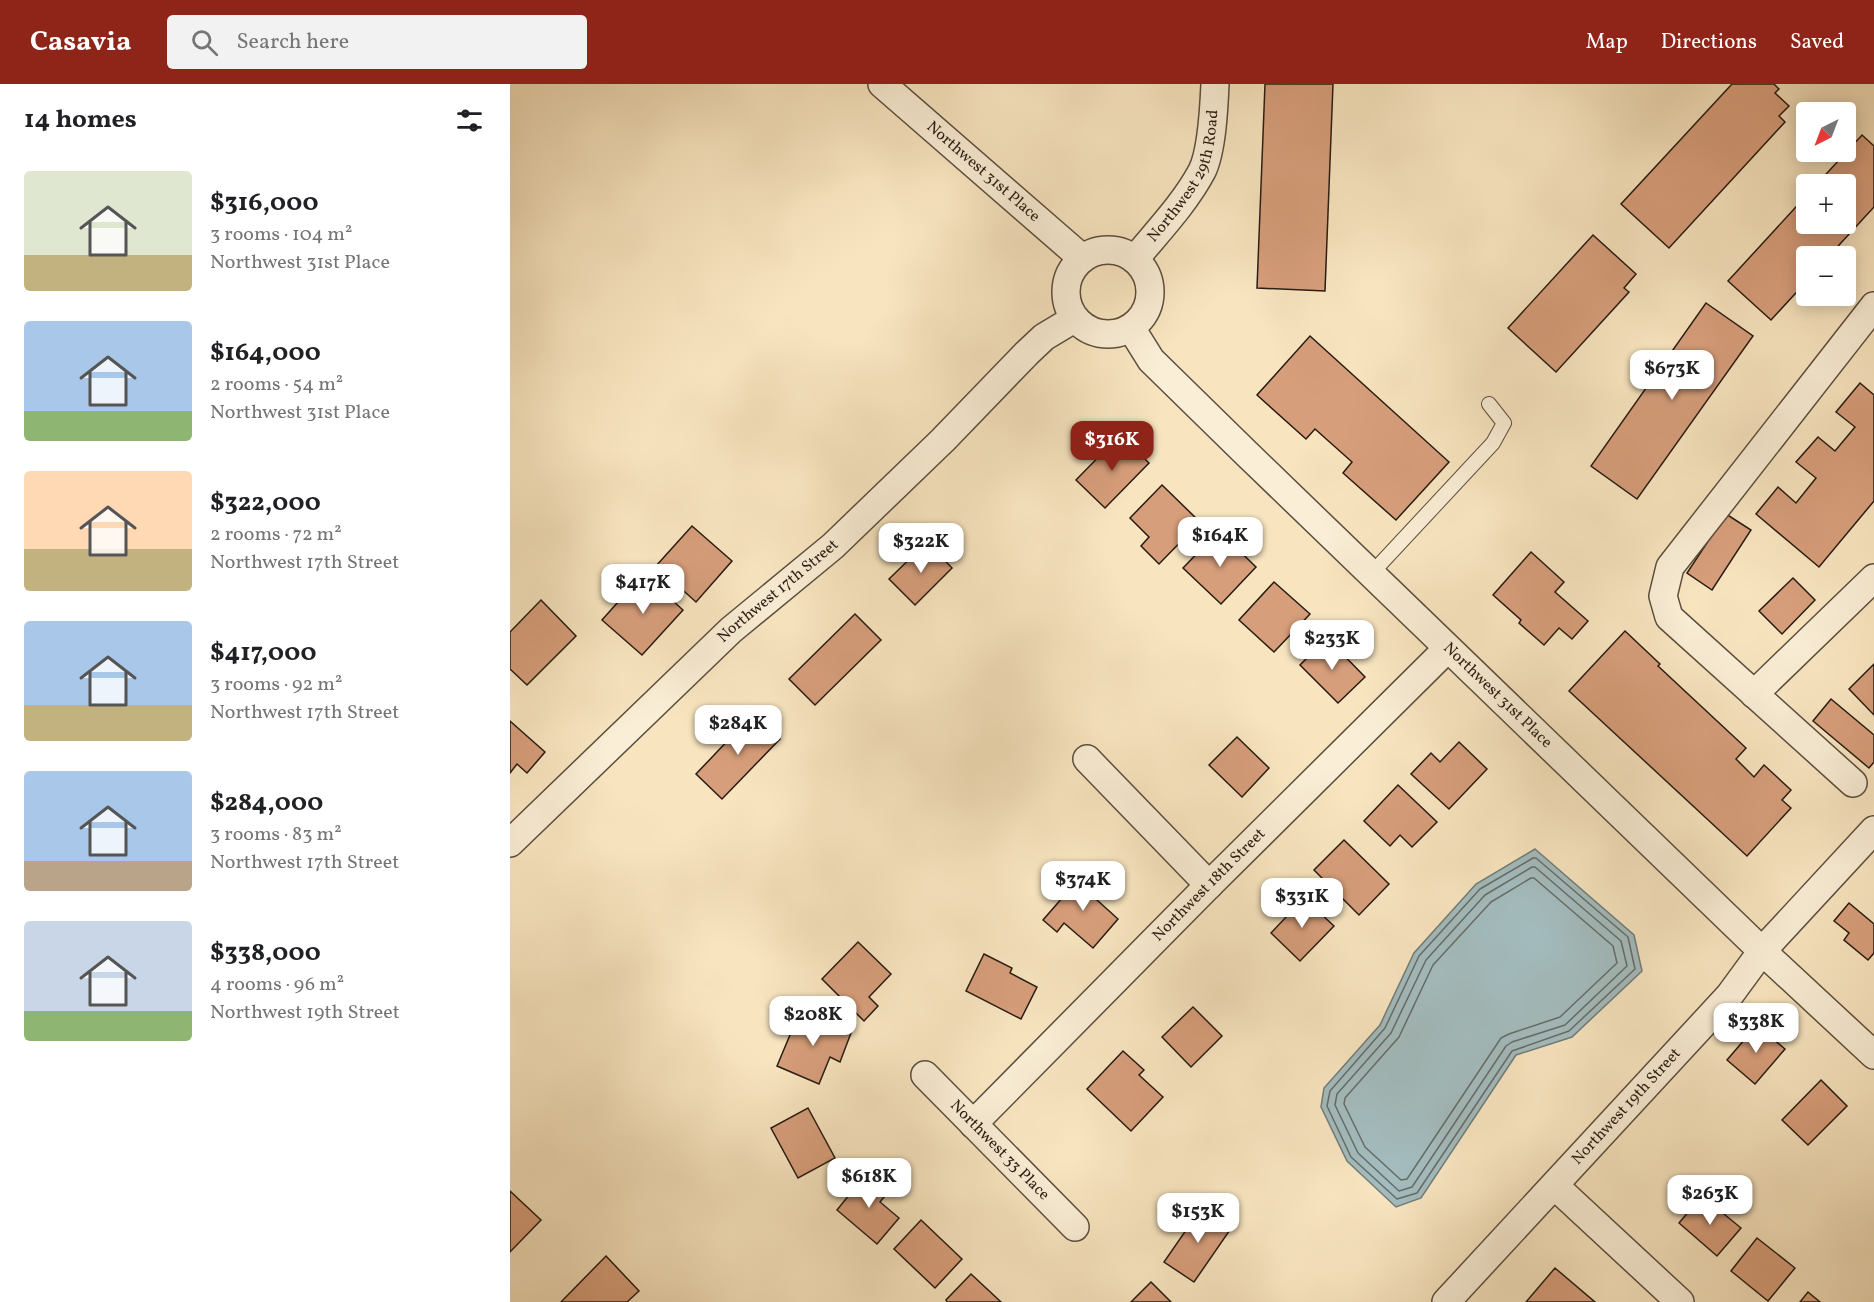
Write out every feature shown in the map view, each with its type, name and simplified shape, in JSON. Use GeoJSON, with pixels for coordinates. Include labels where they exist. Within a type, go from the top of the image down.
{"type":"FeatureCollection","features":[{"type":"Feature","properties":{"kind":"street","name":"Northwest 31st Place"},"geometry":{"type":"LineString","coordinates":[[882,84],[1082,258]]}},
{"type":"Feature","properties":{"kind":"street","name":"Northwest 29th Road"},"geometry":{"type":"LineString","coordinates":[[1135,259],[1178,207],[1203,169],[1213,122],[1215,84]]}},
{"type":"Feature","properties":{"kind":"street"},"geometry":{"type":"LineString","coordinates":[[1116,250],[1135,259],[1148,276],[1151,292],[1143,318],[1131,328],[1120,333],[1106,335],[1086,329],[1074,319],[1065,294],[1068,278],[1076,263],[1099,251],[1116,250]]}},
{"type":"Feature","properties":{"kind":"street"},"geometry":{"type":"LineString","coordinates":[[1853,783],[1669,617],[1663,596],[1670,567],[1874,306]]}},
{"type":"Feature","properties":{"kind":"street","name":"Northwest 17th Street"},"geometry":{"type":"LineString","coordinates":[[510,843],[731,630],[833,546],[943,440],[1038,342],[1074,319]]}},
{"type":"Feature","properties":{"kind":"street","name":"Northwest 31st Place"},"geometry":{"type":"LineString","coordinates":[[1131,328],[1151,360],[1447,649],[1762,951],[1874,1055]]}},
{"type":"Feature","properties":{"kind":"street"},"geometry":{"type":"LineString","coordinates":[[1754,694],[1874,578]]}},
{"type":"Feature","properties":{"kind":"street","name":"Northwest 18th Street"},"geometry":{"type":"LineString","coordinates":[[972,1124],[1447,649]]}},
{"type":"Feature","properties":{"kind":"street"},"geometry":{"type":"LineString","coordinates":[[1087,759],[1209,885]]}},
{"type":"Feature","properties":{"kind":"street","name":"Northwest 19th Street"},"geometry":{"type":"LineString","coordinates":[[1446,1302],[1729,996],[1762,951],[1874,830]]}},
{"type":"Feature","properties":{"kind":"street","name":"Northwest 33 Place"},"geometry":{"type":"LineString","coordinates":[[925,1075],[1075,1227]]}},
{"type":"Feature","properties":{"kind":"street"},"geometry":{"type":"LineString","coordinates":[[1555,1186],[1680,1302]]}},
{"type":"Feature","properties":{"kind":"lane"},"geometry":{"type":"LineString","coordinates":[[1371,574],[1493,443],[1504,423],[1489,404]]}},
{"type":"Feature","properties":{"kind":"water"},"geometry":{"type":"Polygon","coordinates":[[[1535,849],[1634,935],[1642,971],[1572,1037],[1516,1055],[1421,1198],[1396,1207],[1347,1161],[1321,1107],[1324,1088],[1380,1025],[1414,953],[1476,884],[1535,849]]]}},
{"type":"Feature","properties":{"kind":"building"},"geometry":{"type":"Polygon","coordinates":[[[1265,84],[1333,84],[1325,291],[1257,288],[1265,84]]]}},
{"type":"Feature","properties":{"kind":"building"},"geometry":{"type":"Polygon","coordinates":[[[1732,84],[1774,84],[1779,89],[1775,93],[1789,106],[1779,116],[1785,122],[1669,248],[1621,204],[1732,84]]]}},
{"type":"Feature","properties":{"kind":"building"},"geometry":{"type":"Polygon","coordinates":[[[1862,135],[1874,146],[1874,207],[1856,227],[1856,174],[1826,174],[1837,162],[1856,162],[1856,142],[1862,135]]]}},
{"type":"Feature","properties":{"kind":"building"},"geometry":{"type":"Polygon","coordinates":[[[1796,207],[1796,234],[1849,234],[1838,246],[1796,246],[1796,293],[1771,320],[1728,281],[1796,207]]]}},
{"type":"Feature","properties":{"kind":"building"},"geometry":{"type":"Polygon","coordinates":[[[1593,235],[1636,274],[1624,288],[1629,292],[1556,372],[1508,328],[1593,235]]]}},
{"type":"Feature","properties":{"kind":"building"},"geometry":{"type":"Polygon","coordinates":[[[1706,303],[1753,336],[1637,499],[1591,466],[1706,303]]]}},
{"type":"Feature","properties":{"kind":"building"},"geometry":{"type":"Polygon","coordinates":[[[1310,336],[1449,462],[1396,520],[1343,473],[1352,462],[1315,429],[1306,439],[1257,395],[1310,336]]]}},
{"type":"Feature","properties":{"kind":"building"},"geometry":{"type":"Polygon","coordinates":[[[1860,383],[1874,395],[1874,501],[1819,567],[1756,514],[1778,487],[1796,503],[1816,478],[1796,462],[1818,437],[1835,451],[1855,427],[1836,412],[1860,383]]]}},
{"type":"Feature","properties":{"kind":"building"},"geometry":{"type":"Polygon","coordinates":[[[1120,435],[1149,463],[1105,508],[1076,480],[1120,435]]]}},
{"type":"Feature","properties":{"kind":"building"},"geometry":{"type":"Polygon","coordinates":[[[1162,485],[1200,522],[1159,564],[1141,546],[1149,537],[1130,518],[1162,485]]]}},
{"type":"Feature","properties":{"kind":"building"},"geometry":{"type":"Polygon","coordinates":[[[1726,514],[1751,530],[1712,590],[1687,573],[1726,514]]]}},
{"type":"Feature","properties":{"kind":"building"},"geometry":{"type":"Polygon","coordinates":[[[692,526],[732,561],[696,602],[656,566],[692,526]]]}},
{"type":"Feature","properties":{"kind":"building"},"geometry":{"type":"Polygon","coordinates":[[[1219,531],[1256,567],[1221,604],[1183,568],[1219,531]]]}},
{"type":"Feature","properties":{"kind":"building"},"geometry":{"type":"Polygon","coordinates":[[[927,542],[952,568],[915,605],[889,579],[927,542]]]}},
{"type":"Feature","properties":{"kind":"building"},"geometry":{"type":"Polygon","coordinates":[[[1531,552],[1564,582],[1555,592],[1588,621],[1572,639],[1559,628],[1544,645],[1493,595],[1531,552]]]}},
{"type":"Feature","properties":{"kind":"building"},"geometry":{"type":"Polygon","coordinates":[[[643,574],[683,610],[642,655],[602,620],[643,574]]]}},
{"type":"Feature","properties":{"kind":"building"},"geometry":{"type":"Polygon","coordinates":[[[1793,578],[1815,600],[1782,634],[1759,611],[1793,578]]]}},
{"type":"Feature","properties":{"kind":"building"},"geometry":{"type":"Polygon","coordinates":[[[1274,582],[1310,614],[1274,652],[1239,620],[1274,582]]]}},
{"type":"Feature","properties":{"kind":"building"},"geometry":{"type":"Polygon","coordinates":[[[541,600],[576,636],[527,685],[510,669],[510,632],[541,600]]]}},
{"type":"Feature","properties":{"kind":"building"},"geometry":{"type":"Polygon","coordinates":[[[855,614],[881,640],[815,705],[789,679],[855,614]]]}},
{"type":"Feature","properties":{"kind":"building"},"geometry":{"type":"Polygon","coordinates":[[[1625,631],[1660,664],[1658,666],[1746,748],[1736,759],[1754,777],[1764,765],[1791,790],[1782,800],[1791,808],[1747,856],[1569,691],[1625,631]]]}},
{"type":"Feature","properties":{"kind":"building"},"geometry":{"type":"Polygon","coordinates":[[[1327,638],[1365,677],[1338,703],[1300,665],[1327,638]]]}},
{"type":"Feature","properties":{"kind":"building"},"geometry":{"type":"Polygon","coordinates":[[[1874,664],[1874,715],[1849,689],[1874,664]]]}},
{"type":"Feature","properties":{"kind":"building"},"geometry":{"type":"Polygon","coordinates":[[[1831,699],[1874,735],[1874,762],[1869,768],[1813,721],[1831,699]]]}},
{"type":"Feature","properties":{"kind":"building"},"geometry":{"type":"Polygon","coordinates":[[[753,714],[780,739],[722,799],[696,774],[753,714]]]}},
{"type":"Feature","properties":{"kind":"building"},"geometry":{"type":"Polygon","coordinates":[[[510,721],[545,752],[527,773],[517,764],[510,773],[510,721]]]}},
{"type":"Feature","properties":{"kind":"building"},"geometry":{"type":"Polygon","coordinates":[[[1237,737],[1269,768],[1242,797],[1209,765],[1237,737]]]}},
{"type":"Feature","properties":{"kind":"building"},"geometry":{"type":"Polygon","coordinates":[[[1459,742],[1487,769],[1449,809],[1411,774],[1431,753],[1440,762],[1459,742]]]}},
{"type":"Feature","properties":{"kind":"building"},"geometry":{"type":"Polygon","coordinates":[[[1398,785],[1437,822],[1412,847],[1400,835],[1390,846],[1364,821],[1398,785]]]}},
{"type":"Feature","properties":{"kind":"building"},"geometry":{"type":"Polygon","coordinates":[[[1344,840],[1389,884],[1359,915],[1314,870],[1344,840]]]}},
{"type":"Feature","properties":{"kind":"building"},"geometry":{"type":"Polygon","coordinates":[[[1083,874],[1104,892],[1097,900],[1118,919],[1093,948],[1064,923],[1057,932],[1043,920],[1083,874]]]}},
{"type":"Feature","properties":{"kind":"building"},"geometry":{"type":"Polygon","coordinates":[[[1304,898],[1334,926],[1300,961],[1271,933],[1304,898]]]}},
{"type":"Feature","properties":{"kind":"building"},"geometry":{"type":"Polygon","coordinates":[[[1849,903],[1874,924],[1874,953],[1868,960],[1844,940],[1849,933],[1834,921],[1849,903]]]}},
{"type":"Feature","properties":{"kind":"building"},"geometry":{"type":"Polygon","coordinates":[[[858,942],[891,974],[869,997],[878,1006],[864,1021],[822,979],[858,942]]]}},
{"type":"Feature","properties":{"kind":"building"},"geometry":{"type":"Polygon","coordinates":[[[984,954],[1012,968],[1010,973],[1037,987],[1021,1019],[966,991],[984,954]]]}},
{"type":"Feature","properties":{"kind":"building"},"geometry":{"type":"Polygon","coordinates":[[[1193,1007],[1222,1036],[1191,1067],[1162,1037],[1193,1007]]]}},
{"type":"Feature","properties":{"kind":"building"},"geometry":{"type":"Polygon","coordinates":[[[800,1011],[851,1033],[840,1062],[830,1057],[819,1084],[777,1066],[800,1011]]]}},
{"type":"Feature","properties":{"kind":"building"},"geometry":{"type":"Polygon","coordinates":[[[1757,1025],[1785,1049],[1755,1084],[1727,1060],[1757,1025]]]}},
{"type":"Feature","properties":{"kind":"building"},"geometry":{"type":"Polygon","coordinates":[[[1123,1051],[1144,1070],[1139,1075],[1163,1097],[1131,1131],[1087,1089],[1123,1051]]]}},
{"type":"Feature","properties":{"kind":"building"},"geometry":{"type":"Polygon","coordinates":[[[1821,1080],[1847,1106],[1808,1145],[1782,1120],[1821,1080]]]}},
{"type":"Feature","properties":{"kind":"building"},"geometry":{"type":"Polygon","coordinates":[[[808,1108],[835,1158],[798,1178],[771,1128],[808,1108]]]}},
{"type":"Feature","properties":{"kind":"building"},"geometry":{"type":"Polygon","coordinates":[[[867,1173],[889,1191],[880,1202],[899,1218],[877,1244],[837,1210],[867,1173]]]}},
{"type":"Feature","properties":{"kind":"building"},"geometry":{"type":"Polygon","coordinates":[[[510,1191],[541,1220],[510,1252],[510,1191]]]}},
{"type":"Feature","properties":{"kind":"building"},"geometry":{"type":"Polygon","coordinates":[[[1702,1196],[1741,1228],[1717,1256],[1679,1223],[1702,1196]]]}},
{"type":"Feature","properties":{"kind":"building"},"geometry":{"type":"Polygon","coordinates":[[[1202,1207],[1232,1227],[1194,1282],[1164,1262],[1202,1207]]]}},
{"type":"Feature","properties":{"kind":"building"},"geometry":{"type":"Polygon","coordinates":[[[921,1220],[962,1259],[935,1288],[894,1249],[921,1220]]]}},
{"type":"Feature","properties":{"kind":"building"},"geometry":{"type":"Polygon","coordinates":[[[1757,1238],[1795,1268],[1768,1301],[1731,1271],[1757,1238]]]}},
{"type":"Feature","properties":{"kind":"building"},"geometry":{"type":"Polygon","coordinates":[[[606,1256],[639,1291],[627,1302],[561,1302],[606,1256]]]}},
{"type":"Feature","properties":{"kind":"building"},"geometry":{"type":"Polygon","coordinates":[[[1555,1268],[1595,1302],[1526,1302],[1555,1268]]]}},
{"type":"Feature","properties":{"kind":"building"},"geometry":{"type":"Polygon","coordinates":[[[971,1274],[1001,1302],[947,1302],[946,1300],[971,1274]]]}},
{"type":"Feature","properties":{"kind":"building"},"geometry":{"type":"Polygon","coordinates":[[[1151,1282],[1171,1302],[1131,1302],[1151,1282]]]}},
{"type":"Feature","properties":{"kind":"building"},"geometry":{"type":"Polygon","coordinates":[[[1808,1292],[1820,1302],[1800,1302],[1808,1292]]]}}]}
